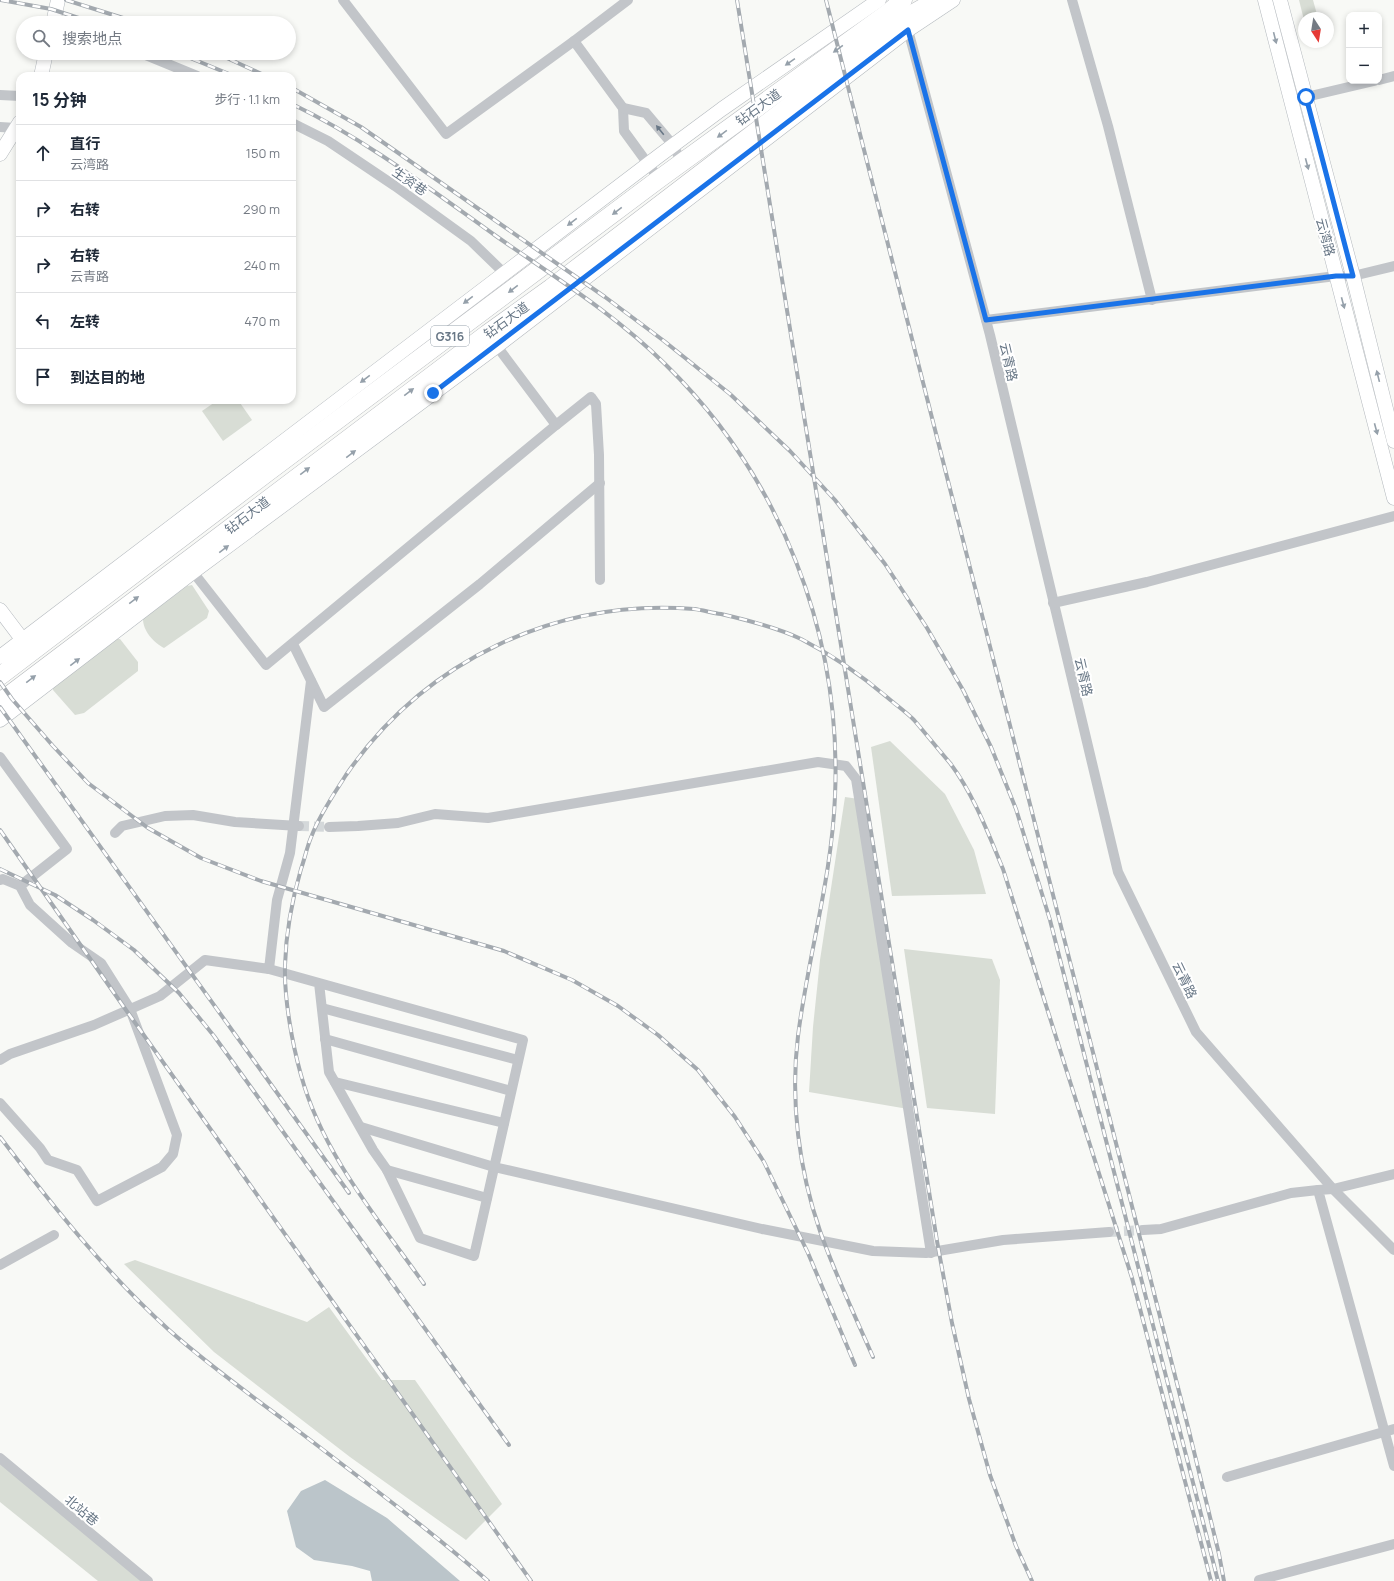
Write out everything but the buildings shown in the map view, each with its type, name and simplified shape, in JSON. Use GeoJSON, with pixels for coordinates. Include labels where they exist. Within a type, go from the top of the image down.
{"type":"FeatureCollection","features":[{"type":"Feature","properties":{"kind":"highway","name":"钻石大道"},"geometry":{"type":"LineString","coordinates":[[0,702],[168,583],[492,340],[551,288],[895,15],[902,0]]}},
{"type":"Feature","properties":{"kind":"highway"},"geometry":{"type":"LineString","coordinates":[[895,15],[906,0]]}},
{"type":"Feature","properties":{"kind":"highway"},"geometry":{"type":"LineString","coordinates":[[895,15],[927,0]]}},
{"type":"Feature","properties":{"kind":"highway","name":"钻石大道"},"geometry":{"type":"LineString","coordinates":[[0,676],[27,646],[88,600],[268,472],[659,179],[895,15],[937,0]]}},
{"type":"Feature","properties":{"kind":"street"},"geometry":{"type":"LineString","coordinates":[[55,16],[58,0]]}},
{"type":"Feature","properties":{"kind":"street"},"geometry":{"type":"LineString","coordinates":[[344,0],[446,134],[628,0]]}},
{"type":"Feature","properties":{"kind":"street"},"geometry":{"type":"LineString","coordinates":[[88,600],[504,273],[672,145],[722,109],[829,35],[895,15],[953,0]]}},
{"type":"Feature","properties":{"kind":"street"},"geometry":{"type":"LineString","coordinates":[[1072,0],[1108,126],[1152,300]]}},
{"type":"Feature","properties":{"kind":"street","name":"云湾路"},"geometry":{"type":"LineString","coordinates":[[1265,0],[1394,498]]}},
{"type":"Feature","properties":{"kind":"street","name":"云湾路"},"geometry":{"type":"LineString","coordinates":[[1280,0],[1353,276],[1394,441]]}},
{"type":"Feature","properties":{"kind":"street"},"geometry":{"type":"LineString","coordinates":[[556,425],[492,340],[866,62],[895,15]]}},
{"type":"Feature","properties":{"kind":"street","name":"云青路"},"geometry":{"type":"LineString","coordinates":[[895,15],[986,320],[1118,872],[1196,1032],[1333,1189],[1394,1250]]}},
{"type":"Feature","properties":{"kind":"street"},"geometry":{"type":"LineString","coordinates":[[574,41],[623,108],[624,131],[659,179]]}},
{"type":"Feature","properties":{"kind":"street"},"geometry":{"type":"LineString","coordinates":[[42,72],[44,60]]}},
{"type":"Feature","properties":{"kind":"street"},"geometry":{"type":"LineString","coordinates":[[158,60],[186,72]]}},
{"type":"Feature","properties":{"kind":"street"},"geometry":{"type":"LineString","coordinates":[[1382,79],[1394,76]]}},
{"type":"Feature","properties":{"kind":"street"},"geometry":{"type":"LineString","coordinates":[[1306,97],[1361,84]]}},
{"type":"Feature","properties":{"kind":"street"},"geometry":{"type":"LineString","coordinates":[[0,95],[16,96]]}},
{"type":"Feature","properties":{"kind":"street"},"geometry":{"type":"LineString","coordinates":[[623,108],[646,112],[672,145],[682,163]]}},
{"type":"Feature","properties":{"kind":"street"},"geometry":{"type":"LineString","coordinates":[[0,127],[16,125]]}},
{"type":"Feature","properties":{"kind":"street","name":"生资巷"},"geometry":{"type":"LineString","coordinates":[[296,125],[328,141],[395,186],[470,241],[504,273]]}},
{"type":"Feature","properties":{"kind":"street"},"geometry":{"type":"LineString","coordinates":[[0,154],[16,128]]}},
{"type":"Feature","properties":{"kind":"street"},"geometry":{"type":"LineString","coordinates":[[986,320],[1336,276],[1353,276],[1394,266]]}},
{"type":"Feature","properties":{"kind":"street"},"geometry":{"type":"LineString","coordinates":[[193,572],[266,665],[591,397],[596,404],[600,455],[600,580]]}},
{"type":"Feature","properties":{"kind":"street"},"geometry":{"type":"LineString","coordinates":[[293,644],[324,707],[480,584],[600,483]]}},
{"type":"Feature","properties":{"kind":"street"},"geometry":{"type":"LineString","coordinates":[[0,720],[168,583],[193,572],[284,495]]}},
{"type":"Feature","properties":{"kind":"street"},"geometry":{"type":"LineString","coordinates":[[1053,603],[1147,582],[1394,516]]}},
{"type":"Feature","properties":{"kind":"street"},"geometry":{"type":"LineString","coordinates":[[0,610],[27,646],[0,657]]}},
{"type":"Feature","properties":{"kind":"street"},"geometry":{"type":"LineString","coordinates":[[269,969],[277,900],[296,826],[311,681]]}},
{"type":"Feature","properties":{"kind":"street"},"geometry":{"type":"LineString","coordinates":[[0,757],[67,849],[20,886]]}},
{"type":"Feature","properties":{"kind":"street"},"geometry":{"type":"LineString","coordinates":[[329,826],[358,826],[398,823],[435,814],[488,818],[818,762],[846,766],[856,779],[931,1253]]}},
{"type":"Feature","properties":{"kind":"street"},"geometry":{"type":"LineString","coordinates":[[115,832],[122,826],[165,816],[194,815],[235,822],[296,826]]}},
{"type":"Feature","properties":{"kind":"street"},"geometry":{"type":"LineString","coordinates":[[0,880],[3,879],[20,886],[30,905],[72,943],[101,963],[130,1009],[177,1135],[173,1154],[162,1167],[97,1201],[77,1170],[48,1160],[40,1148],[0,1103]]}},
{"type":"Feature","properties":{"kind":"street"},"geometry":{"type":"LineString","coordinates":[[0,1060],[10,1054],[94,1025],[160,996],[205,960],[269,969],[523,1040],[474,1256],[420,1238],[387,1170],[373,1150],[329,1072],[319,983]]}},
{"type":"Feature","properties":{"kind":"street"},"geometry":{"type":"LineString","coordinates":[[322,1008],[518,1060]]}},
{"type":"Feature","properties":{"kind":"street"},"geometry":{"type":"LineString","coordinates":[[326,1039],[511,1091]]}},
{"type":"Feature","properties":{"kind":"street"},"geometry":{"type":"LineString","coordinates":[[335,1082],[504,1124]]}},
{"type":"Feature","properties":{"kind":"street"},"geometry":{"type":"LineString","coordinates":[[361,1127],[494,1167],[762,1229],[873,1251],[931,1253],[1003,1240],[1109,1232]]}},
{"type":"Feature","properties":{"kind":"street"},"geometry":{"type":"LineString","coordinates":[[387,1170],[487,1198]]}},
{"type":"Feature","properties":{"kind":"street"},"geometry":{"type":"LineString","coordinates":[[1143,1230],[1161,1229],[1291,1194],[1333,1189],[1394,1174]]}},
{"type":"Feature","properties":{"kind":"street"},"geometry":{"type":"LineString","coordinates":[[1318,1190],[1389,1431],[1394,1466]]}},
{"type":"Feature","properties":{"kind":"street"},"geometry":{"type":"LineString","coordinates":[[0,1265],[54,1235]]}},
{"type":"Feature","properties":{"kind":"street"},"geometry":{"type":"LineString","coordinates":[[1227,1477],[1389,1431]]}},
{"type":"Feature","properties":{"kind":"street","name":"北站巷"},"geometry":{"type":"LineString","coordinates":[[0,1458],[148,1581]]}},
{"type":"Feature","properties":{"kind":"street"},"geometry":{"type":"LineString","coordinates":[[1258,1580],[1394,1544]]}},
{"type":"Feature","properties":{"kind":"shaded area"},"geometry":{"type":"Polygon","coordinates":[[[1299,0],[1313,0],[1316,12],[1302,12],[1299,0]]]}},
{"type":"Feature","properties":{"kind":"shaded area"},"geometry":{"type":"Polygon","coordinates":[[[212,404],[241,404],[252,420],[223,441],[202,411],[212,404]]]}},
{"type":"Feature","properties":{"kind":"shaded area"},"geometry":{"type":"Polygon","coordinates":[[[192,585],[209,611],[207,618],[164,648],[156,643],[147,632],[143,619],[187,586],[192,585]]]}},
{"type":"Feature","properties":{"kind":"shaded area"},"geometry":{"type":"Polygon","coordinates":[[[114,639],[120,639],[138,662],[138,671],[84,713],[75,715],[53,690],[53,685],[114,639]]]}},
{"type":"Feature","properties":{"kind":"shaded area"},"geometry":{"type":"Polygon","coordinates":[[[890,741],[945,794],[974,850],[986,894],[892,896],[871,747],[890,741]]]}},
{"type":"Feature","properties":{"kind":"shaded area"},"geometry":{"type":"Polygon","coordinates":[[[845,797],[859,799],[908,1109],[809,1092],[813,1027],[820,960],[845,797]]]}},
{"type":"Feature","properties":{"kind":"shaded area"},"geometry":{"type":"Polygon","coordinates":[[[904,949],[992,959],[1000,980],[995,1114],[927,1108],[904,949]]]}},
{"type":"Feature","properties":{"kind":"shaded area"},"geometry":{"type":"Polygon","coordinates":[[[135,1260],[307,1322],[329,1307],[382,1380],[415,1380],[502,1504],[466,1540],[350,1457],[214,1352],[124,1264],[135,1260]]]}},
{"type":"Feature","properties":{"kind":"shaded area"},"geometry":{"type":"Polygon","coordinates":[[[0,1458],[148,1581],[98,1581],[0,1502],[0,1458]]]}},
{"type":"Feature","properties":{"kind":"shaded area"},"geometry":{"type":"Polygon","coordinates":[[[325,1480],[387,1518],[460,1581],[372,1581],[370,1571],[352,1566],[314,1560],[296,1547],[287,1511],[301,1491],[325,1480]]]}},
{"type":"Feature","properties":{"kind":"tunnel"},"geometry":{"type":"LineString","coordinates":[[299,826],[329,827]]}},
{"type":"Feature","properties":{"kind":"tunnel"},"geometry":{"type":"LineString","coordinates":[[1109,1232],[1143,1230]]}},
{"type":"Feature","properties":{"kind":"railway"},"geometry":{"type":"LineString","coordinates":[[1,0],[51,9],[72,16]]}},
{"type":"Feature","properties":{"kind":"railway"},"geometry":{"type":"LineString","coordinates":[[66,0],[117,16]]}},
{"type":"Feature","properties":{"kind":"railway"},"geometry":{"type":"LineString","coordinates":[[737,0],[937,1241],[952,1323],[969,1399],[990,1475],[1016,1546],[1032,1581]]}},
{"type":"Feature","properties":{"kind":"railway"},"geometry":{"type":"LineString","coordinates":[[826,0],[1188,1427],[1219,1554],[1224,1581]]}},
{"type":"Feature","properties":{"kind":"railway"},"geometry":{"type":"LineString","coordinates":[[195,60],[224,72]]}},
{"type":"Feature","properties":{"kind":"railway"},"geometry":{"type":"LineString","coordinates":[[231,60],[257,72]]}},
{"type":"Feature","properties":{"kind":"railway"},"geometry":{"type":"LineString","coordinates":[[296,90],[361,127],[605,297],[664,341],[730,394],[790,451],[835,500],[885,564],[927,628],[963,690],[991,747],[1016,809],[1050,920],[1218,1581]]}},
{"type":"Feature","properties":{"kind":"railway"},"geometry":{"type":"LineString","coordinates":[[296,106],[345,133],[397,166],[583,296],[626,329],[665,364],[706,408],[741,457],[772,508],[796,562],[815,618],[828,676],[834,736],[835,796],[833,826],[825,886],[802,1006],[798,1036],[795,1085],[798,1135],[807,1184],[820,1231],[873,1357]]}},
{"type":"Feature","properties":{"kind":"railway"},"geometry":{"type":"LineString","coordinates":[[424,1284],[370,1210],[337,1158],[310,1104],[295,1049],[289,1020],[285,978],[288,928],[292,904],[310,839],[323,812],[346,775],[378,735],[414,699],[454,669],[498,645],[544,627],[592,614],[643,608],[694,609],[721,614],[782,631],[813,645],[857,673],[911,717],[959,775],[980,814],[1003,869],[1132,1278],[1211,1581]]}},
{"type":"Feature","properties":{"kind":"railway"},"geometry":{"type":"LineString","coordinates":[[0,682],[12,699],[88,783],[148,828],[201,858],[261,881],[504,951],[572,980],[618,1006],[658,1035],[698,1070],[735,1117],[764,1162],[808,1253],[855,1365]]}},
{"type":"Feature","properties":{"kind":"railway"},"geometry":{"type":"LineString","coordinates":[[0,707],[349,1193]]}},
{"type":"Feature","properties":{"kind":"railway"},"geometry":{"type":"LineString","coordinates":[[0,830],[531,1581]]}},
{"type":"Feature","properties":{"kind":"railway"},"geometry":{"type":"LineString","coordinates":[[0,869],[55,895],[93,920],[134,950],[179,993],[214,1036],[509,1445]]}},
{"type":"Feature","properties":{"kind":"railway"},"geometry":{"type":"LineString","coordinates":[[0,1137],[59,1213],[101,1261],[145,1308],[169,1330],[225,1376],[413,1519],[488,1581]]}},
{"type":"Feature","properties":{"kind":"route"},"geometry":{"type":"LineString","coordinates":[[433,393],[497,346],[908,30],[986,320],[1336,276],[1353,276],[1306,97]]}}]}
